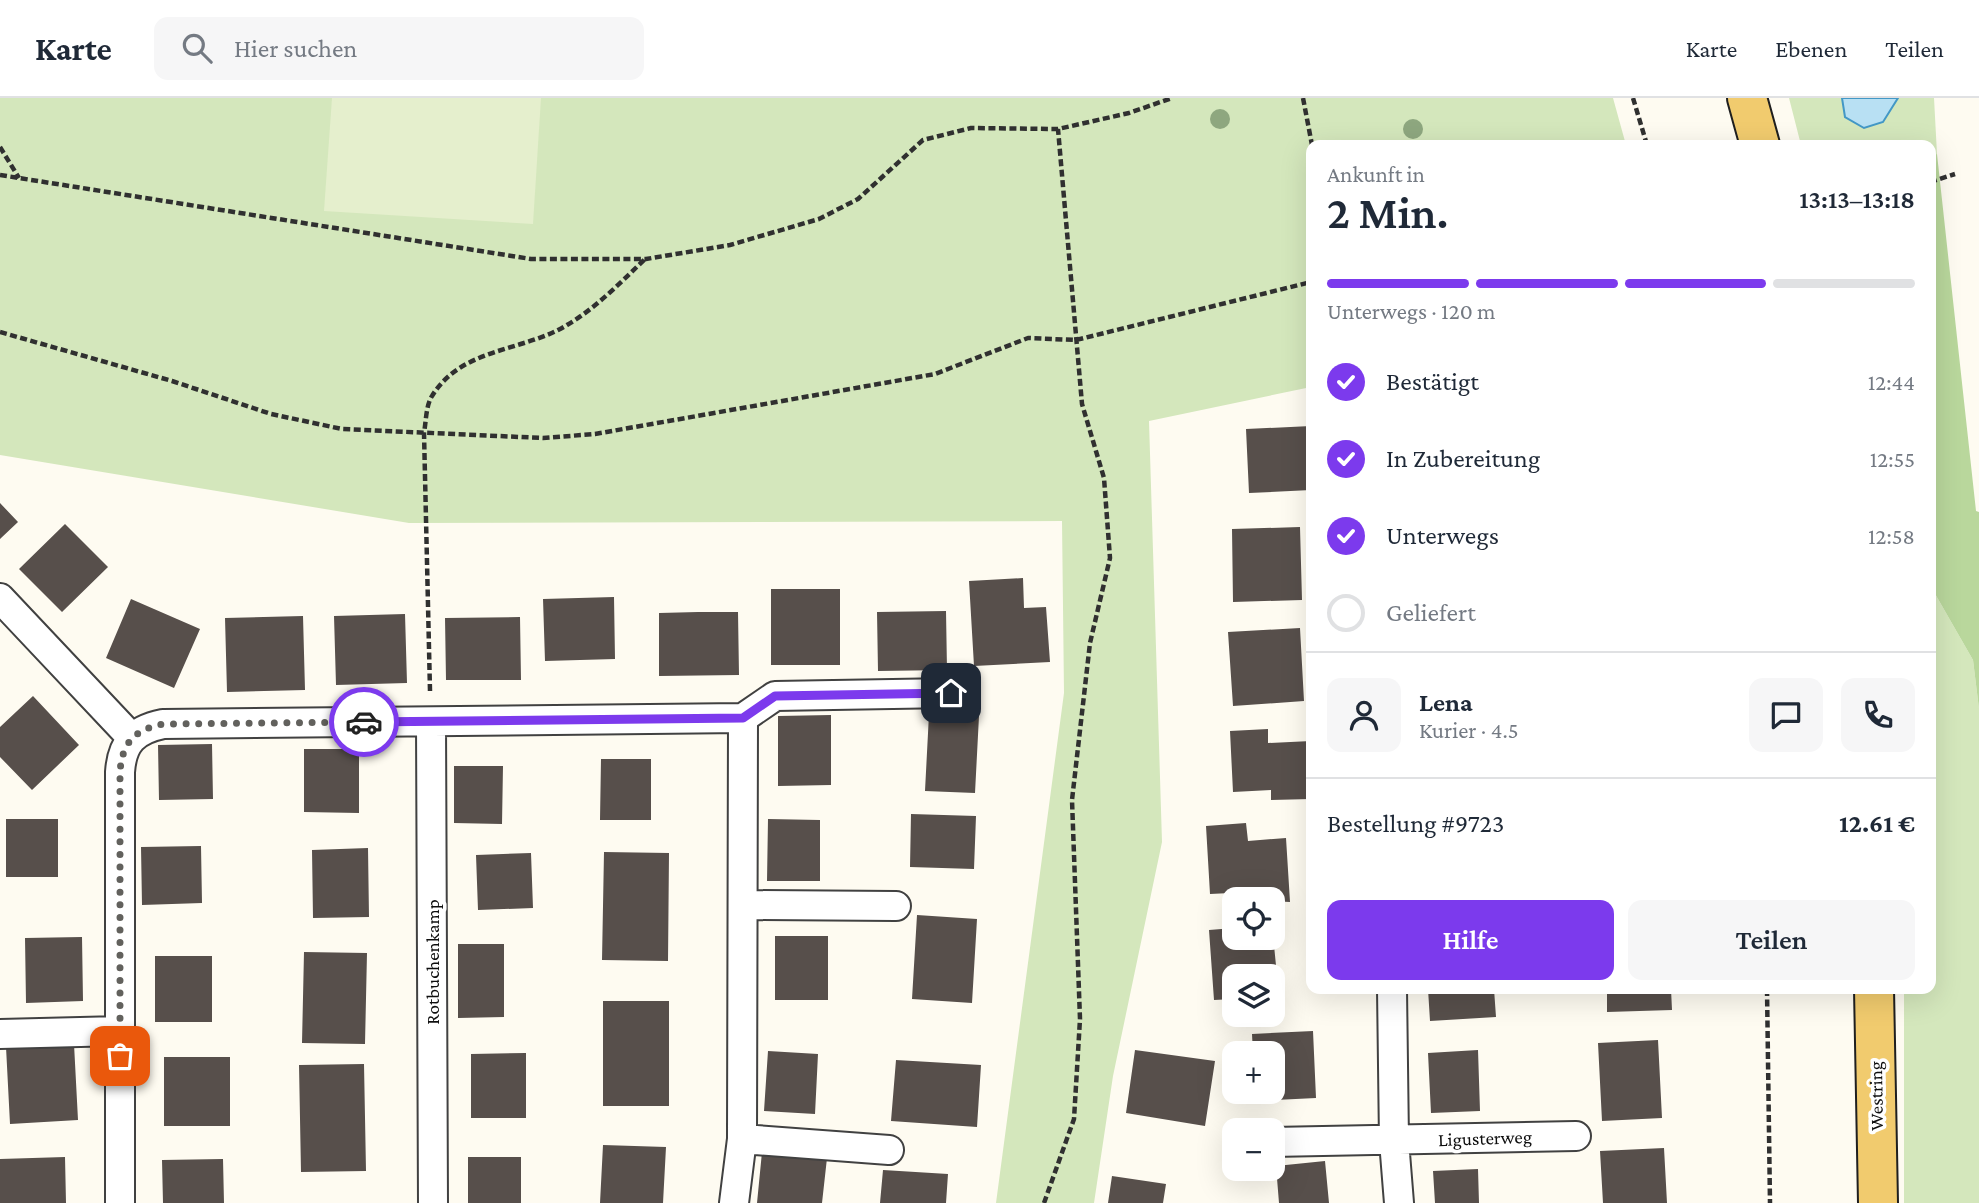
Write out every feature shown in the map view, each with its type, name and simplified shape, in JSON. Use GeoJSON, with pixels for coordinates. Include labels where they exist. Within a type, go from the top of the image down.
{"type":"FeatureCollection","features":[{"type":"Feature","properties":{"kind":"main road"},"geometry":{"type":"LineString","coordinates":[[1747,98],[1759,140]]}},
{"type":"Feature","properties":{"kind":"main road","name":"Westring"},"geometry":{"type":"LineString","coordinates":[[1874,994],[1878,1203]]}},
{"type":"Feature","properties":{"kind":"street"},"geometry":{"type":"LineString","coordinates":[[0,598],[131,737]]}},
{"type":"Feature","properties":{"kind":"street"},"geometry":{"type":"LineString","coordinates":[[120,1203],[120,772],[121,754],[131,737],[145,728],[163,724],[743,718],[775,696],[951,693]]}},
{"type":"Feature","properties":{"kind":"street"},"geometry":{"type":"LineString","coordinates":[[734,1203],[742,1139],[743,718]]}},
{"type":"Feature","properties":{"kind":"street","name":"Rotbuchenkamp"},"geometry":{"type":"LineString","coordinates":[[430,722],[433,1203]]}},
{"type":"Feature","properties":{"kind":"street"},"geometry":{"type":"LineString","coordinates":[[744,905],[896,906]]}},
{"type":"Feature","properties":{"kind":"street"},"geometry":{"type":"LineString","coordinates":[[1392,994],[1394,1141],[1399,1203]]}},
{"type":"Feature","properties":{"kind":"street"},"geometry":{"type":"LineString","coordinates":[[0,1034],[120,1031]]}},
{"type":"Feature","properties":{"kind":"street","name":"Ligusterweg"},"geometry":{"type":"LineString","coordinates":[[1285,1142],[1576,1136]]}},
{"type":"Feature","properties":{"kind":"street"},"geometry":{"type":"LineString","coordinates":[[742,1139],[889,1150]]}},
{"type":"Feature","properties":{"kind":"path"},"geometry":{"type":"LineString","coordinates":[[0,176],[531,259],[646,259],[730,246],[819,219],[858,200],[923,140],[971,128],[1058,129],[1129,113],[1172,98]]}},
{"type":"Feature","properties":{"kind":"path"},"geometry":{"type":"LineString","coordinates":[[1303,98],[1311,140]]}},
{"type":"Feature","properties":{"kind":"path"},"geometry":{"type":"LineString","coordinates":[[1633,98],[1646,140]]}},
{"type":"Feature","properties":{"kind":"path"},"geometry":{"type":"LineString","coordinates":[[1044,1203],[1074,1119],[1080,1019],[1072,800],[1090,643],[1110,558],[1104,478],[1082,404],[1058,129]]}},
{"type":"Feature","properties":{"kind":"path"},"geometry":{"type":"LineString","coordinates":[[0,146],[19,179]]}},
{"type":"Feature","properties":{"kind":"path"},"geometry":{"type":"LineString","coordinates":[[1936,180],[1955,174]]}},
{"type":"Feature","properties":{"kind":"path"},"geometry":{"type":"LineString","coordinates":[[430,722],[424,433],[431,398],[454,371],[485,354],[566,326],[602,299],[646,259]]}},
{"type":"Feature","properties":{"kind":"path"},"geometry":{"type":"LineString","coordinates":[[0,332],[172,381],[271,414],[342,429],[543,438],[595,434],[936,374],[1028,338],[1076,340],[1306,283]]}},
{"type":"Feature","properties":{"kind":"path"},"geometry":{"type":"LineString","coordinates":[[1767,994],[1770,1203]]}},
{"type":"Feature","properties":{"kind":"green space"},"geometry":{"type":"Polygon","coordinates":[[[0,98],[1613,98],[1625,140],[1306,140],[1306,388],[1149,421],[1162,842],[1113,1076],[1094,1203],[996,1203],[1064,693],[1062,521],[409,523],[0,455],[0,98]]]}},
{"type":"Feature","properties":{"kind":"green space"},"geometry":{"type":"Polygon","coordinates":[[[332,98],[541,98],[533,224],[324,211],[332,98]]]}},
{"type":"Feature","properties":{"kind":"green space"},"geometry":{"type":"Polygon","coordinates":[[[1789,98],[1934,98],[1937,154],[1936,140],[1800,140],[1789,98]]]}},
{"type":"Feature","properties":{"kind":"green space"},"geometry":{"type":"Polygon","coordinates":[[[1936,154],[1976,511],[1979,512],[1979,709],[1973,660],[1936,595],[1936,154]]]}},
{"type":"Feature","properties":{"kind":"green space"},"geometry":{"type":"Polygon","coordinates":[[[1936,595],[1973,660],[1979,709],[1979,1203],[1904,1203],[1904,994],[1936,994],[1936,595]]]}},
{"type":"Feature","properties":{"kind":"water"},"geometry":{"type":"Polygon","coordinates":[[[1842,98],[1898,98],[1883,122],[1864,128],[1845,117],[1842,98]]]}},
{"type":"Feature","properties":{"kind":"building"},"geometry":{"type":"Polygon","coordinates":[[[1306,426],[1306,490],[1249,493],[1246,429],[1306,426]]]}},
{"type":"Feature","properties":{"kind":"building"},"geometry":{"type":"Polygon","coordinates":[[[0,503],[18,522],[0,539],[0,503]]]}},
{"type":"Feature","properties":{"kind":"building"},"geometry":{"type":"Polygon","coordinates":[[[65,524],[108,567],[62,612],[19,569],[65,524]]]}},
{"type":"Feature","properties":{"kind":"building"},"geometry":{"type":"Polygon","coordinates":[[[1300,527],[1302,600],[1233,602],[1232,529],[1300,527]]]}},
{"type":"Feature","properties":{"kind":"building"},"geometry":{"type":"Polygon","coordinates":[[[1023,578],[1024,608],[1046,607],[1050,662],[974,666],[969,581],[1023,578]]]}},
{"type":"Feature","properties":{"kind":"building"},"geometry":{"type":"Polygon","coordinates":[[[771,589],[840,589],[840,665],[771,665],[771,589]]]}},
{"type":"Feature","properties":{"kind":"building"},"geometry":{"type":"Polygon","coordinates":[[[614,597],[615,659],[545,661],[543,599],[614,597]]]}},
{"type":"Feature","properties":{"kind":"building"},"geometry":{"type":"Polygon","coordinates":[[[131,599],[200,629],[174,688],[106,658],[131,599]]]}},
{"type":"Feature","properties":{"kind":"building"},"geometry":{"type":"Polygon","coordinates":[[[946,611],[947,670],[878,671],[877,612],[946,611]]]}},
{"type":"Feature","properties":{"kind":"building"},"geometry":{"type":"Polygon","coordinates":[[[738,612],[739,675],[659,676],[659,613],[738,612]]]}},
{"type":"Feature","properties":{"kind":"building"},"geometry":{"type":"Polygon","coordinates":[[[405,614],[407,683],[336,685],[334,616],[405,614]]]}},
{"type":"Feature","properties":{"kind":"building"},"geometry":{"type":"Polygon","coordinates":[[[303,616],[305,690],[227,692],[225,618],[303,616]]]}},
{"type":"Feature","properties":{"kind":"building"},"geometry":{"type":"Polygon","coordinates":[[[520,617],[521,680],[446,680],[445,618],[520,617]]]}},
{"type":"Feature","properties":{"kind":"building"},"geometry":{"type":"Polygon","coordinates":[[[1300,628],[1304,701],[1233,706],[1228,632],[1300,628]]]}},
{"type":"Feature","properties":{"kind":"building"},"geometry":{"type":"Polygon","coordinates":[[[33,696],[79,745],[32,790],[0,757],[0,727],[33,696]]]}},
{"type":"Feature","properties":{"kind":"building"},"geometry":{"type":"Polygon","coordinates":[[[929,714],[979,716],[975,793],[925,791],[929,714]]]}},
{"type":"Feature","properties":{"kind":"building"},"geometry":{"type":"Polygon","coordinates":[[[831,715],[831,785],[778,786],[778,716],[831,715]]]}},
{"type":"Feature","properties":{"kind":"building"},"geometry":{"type":"Polygon","coordinates":[[[1268,729],[1268,743],[1306,741],[1306,799],[1271,800],[1271,790],[1233,792],[1230,731],[1268,729]]]}},
{"type":"Feature","properties":{"kind":"building"},"geometry":{"type":"Polygon","coordinates":[[[212,744],[213,799],[159,800],[158,745],[212,744]]]}},
{"type":"Feature","properties":{"kind":"building"},"geometry":{"type":"Polygon","coordinates":[[[304,749],[359,749],[359,813],[304,812],[304,749]]]}},
{"type":"Feature","properties":{"kind":"building"},"geometry":{"type":"Polygon","coordinates":[[[601,759],[651,759],[651,820],[600,820],[601,759]]]}},
{"type":"Feature","properties":{"kind":"building"},"geometry":{"type":"Polygon","coordinates":[[[454,766],[503,766],[502,824],[454,823],[454,766]]]}},
{"type":"Feature","properties":{"kind":"building"},"geometry":{"type":"Polygon","coordinates":[[[911,814],[976,816],[974,869],[910,867],[911,814]]]}},
{"type":"Feature","properties":{"kind":"building"},"geometry":{"type":"Polygon","coordinates":[[[6,819],[58,819],[58,877],[6,877],[6,819]]]}},
{"type":"Feature","properties":{"kind":"building"},"geometry":{"type":"Polygon","coordinates":[[[768,819],[820,820],[820,881],[767,881],[768,819]]]}},
{"type":"Feature","properties":{"kind":"building"},"geometry":{"type":"Polygon","coordinates":[[[1246,823],[1248,841],[1286,838],[1290,902],[1285,902],[1285,887],[1222,887],[1222,893],[1210,894],[1206,826],[1246,823]]]}},
{"type":"Feature","properties":{"kind":"building"},"geometry":{"type":"Polygon","coordinates":[[[201,846],[202,903],[142,905],[141,847],[201,846]]]}},
{"type":"Feature","properties":{"kind":"building"},"geometry":{"type":"Polygon","coordinates":[[[368,848],[369,917],[313,918],[312,850],[368,848]]]}},
{"type":"Feature","properties":{"kind":"building"},"geometry":{"type":"Polygon","coordinates":[[[604,852],[669,853],[668,961],[602,960],[604,852]]]}},
{"type":"Feature","properties":{"kind":"building"},"geometry":{"type":"Polygon","coordinates":[[[531,853],[533,908],[478,910],[476,855],[531,853]]]}},
{"type":"Feature","properties":{"kind":"building"},"geometry":{"type":"Polygon","coordinates":[[[917,915],[977,919],[972,1003],[912,999],[917,915]]]}},
{"type":"Feature","properties":{"kind":"building"},"geometry":{"type":"Polygon","coordinates":[[[1222,929],[1222,950],[1274,950],[1276,964],[1222,964],[1222,1000],[1214,1000],[1209,930],[1222,929]]]}},
{"type":"Feature","properties":{"kind":"building"},"geometry":{"type":"Polygon","coordinates":[[[775,936],[828,936],[828,1000],[775,1000],[775,936]]]}},
{"type":"Feature","properties":{"kind":"building"},"geometry":{"type":"Polygon","coordinates":[[[82,937],[83,1001],[26,1003],[25,938],[82,937]]]}},
{"type":"Feature","properties":{"kind":"building"},"geometry":{"type":"Polygon","coordinates":[[[458,944],[504,944],[504,1017],[458,1018],[458,944]]]}},
{"type":"Feature","properties":{"kind":"building"},"geometry":{"type":"Polygon","coordinates":[[[304,952],[367,953],[365,1044],[302,1043],[304,952]]]}},
{"type":"Feature","properties":{"kind":"building"},"geometry":{"type":"Polygon","coordinates":[[[155,956],[212,956],[212,1022],[155,1022],[155,956]]]}},
{"type":"Feature","properties":{"kind":"building"},"geometry":{"type":"Polygon","coordinates":[[[1428,994],[1494,994],[1496,1017],[1430,1021],[1428,994]]]}},
{"type":"Feature","properties":{"kind":"building"},"geometry":{"type":"Polygon","coordinates":[[[1607,994],[1671,994],[1672,1010],[1607,1012],[1607,994]]]}},
{"type":"Feature","properties":{"kind":"building"},"geometry":{"type":"Polygon","coordinates":[[[603,1001],[669,1001],[669,1106],[603,1106],[603,1001]]]}},
{"type":"Feature","properties":{"kind":"building"},"geometry":{"type":"Polygon","coordinates":[[[1313,1031],[1316,1098],[1285,1100],[1285,1041],[1252,1041],[1252,1034],[1313,1031]]]}},
{"type":"Feature","properties":{"kind":"building"},"geometry":{"type":"Polygon","coordinates":[[[1658,1040],[1662,1118],[1602,1121],[1598,1043],[1658,1040]]]}},
{"type":"Feature","properties":{"kind":"building"},"geometry":{"type":"Polygon","coordinates":[[[74,1044],[78,1120],[10,1124],[6,1047],[74,1044]]]}},
{"type":"Feature","properties":{"kind":"building"},"geometry":{"type":"Polygon","coordinates":[[[1135,1050],[1215,1061],[1205,1126],[1126,1113],[1135,1050]]]}},
{"type":"Feature","properties":{"kind":"building"},"geometry":{"type":"Polygon","coordinates":[[[1478,1050],[1480,1111],[1431,1113],[1428,1053],[1478,1050]]]}},
{"type":"Feature","properties":{"kind":"building"},"geometry":{"type":"Polygon","coordinates":[[[768,1051],[818,1054],[815,1114],[764,1111],[768,1051]]]}},
{"type":"Feature","properties":{"kind":"building"},"geometry":{"type":"Polygon","coordinates":[[[526,1053],[526,1118],[471,1118],[471,1054],[526,1053]]]}},
{"type":"Feature","properties":{"kind":"building"},"geometry":{"type":"Polygon","coordinates":[[[164,1057],[230,1057],[230,1126],[164,1126],[164,1057]]]}},
{"type":"Feature","properties":{"kind":"building"},"geometry":{"type":"Polygon","coordinates":[[[896,1060],[981,1065],[977,1127],[891,1121],[896,1060]]]}},
{"type":"Feature","properties":{"kind":"building"},"geometry":{"type":"Polygon","coordinates":[[[364,1064],[366,1171],[301,1172],[299,1065],[364,1064]]]}},
{"type":"Feature","properties":{"kind":"building"},"geometry":{"type":"Polygon","coordinates":[[[603,1145],[666,1147],[663,1203],[600,1203],[603,1145]]]}},
{"type":"Feature","properties":{"kind":"building"},"geometry":{"type":"Polygon","coordinates":[[[1664,1148],[1667,1203],[1603,1203],[1600,1151],[1664,1148]]]}},
{"type":"Feature","properties":{"kind":"building"},"geometry":{"type":"Polygon","coordinates":[[[762,1152],[827,1158],[822,1203],[757,1203],[762,1152]]]}},
{"type":"Feature","properties":{"kind":"building"},"geometry":{"type":"Polygon","coordinates":[[[65,1157],[66,1203],[0,1203],[0,1159],[65,1157]]]}},
{"type":"Feature","properties":{"kind":"building"},"geometry":{"type":"Polygon","coordinates":[[[468,1157],[521,1157],[521,1203],[468,1203],[468,1157]]]}},
{"type":"Feature","properties":{"kind":"building"},"geometry":{"type":"Polygon","coordinates":[[[223,1159],[224,1203],[163,1203],[162,1160],[223,1159]]]}},
{"type":"Feature","properties":{"kind":"building"},"geometry":{"type":"Polygon","coordinates":[[[1325,1161],[1329,1203],[1279,1203],[1277,1181],[1285,1181],[1285,1165],[1325,1161]]]}},
{"type":"Feature","properties":{"kind":"building"},"geometry":{"type":"Polygon","coordinates":[[[1478,1169],[1479,1203],[1435,1203],[1433,1171],[1478,1169]]]}},
{"type":"Feature","properties":{"kind":"building"},"geometry":{"type":"Polygon","coordinates":[[[883,1170],[948,1174],[946,1203],[880,1203],[883,1170]]]}},
{"type":"Feature","properties":{"kind":"building"},"geometry":{"type":"Polygon","coordinates":[[[1112,1176],[1166,1184],[1163,1203],[1108,1203],[1112,1176]]]}},
{"type":"Feature","properties":{"kind":"way so far"},"geometry":{"type":"LineString","coordinates":[[120,1056],[120,772],[121,754],[131,737],[145,728],[163,724],[364,722]]}},
{"type":"Feature","properties":{"kind":"route"},"geometry":{"type":"LineString","coordinates":[[364,722],[743,718],[775,696],[951,693]]}}]}
